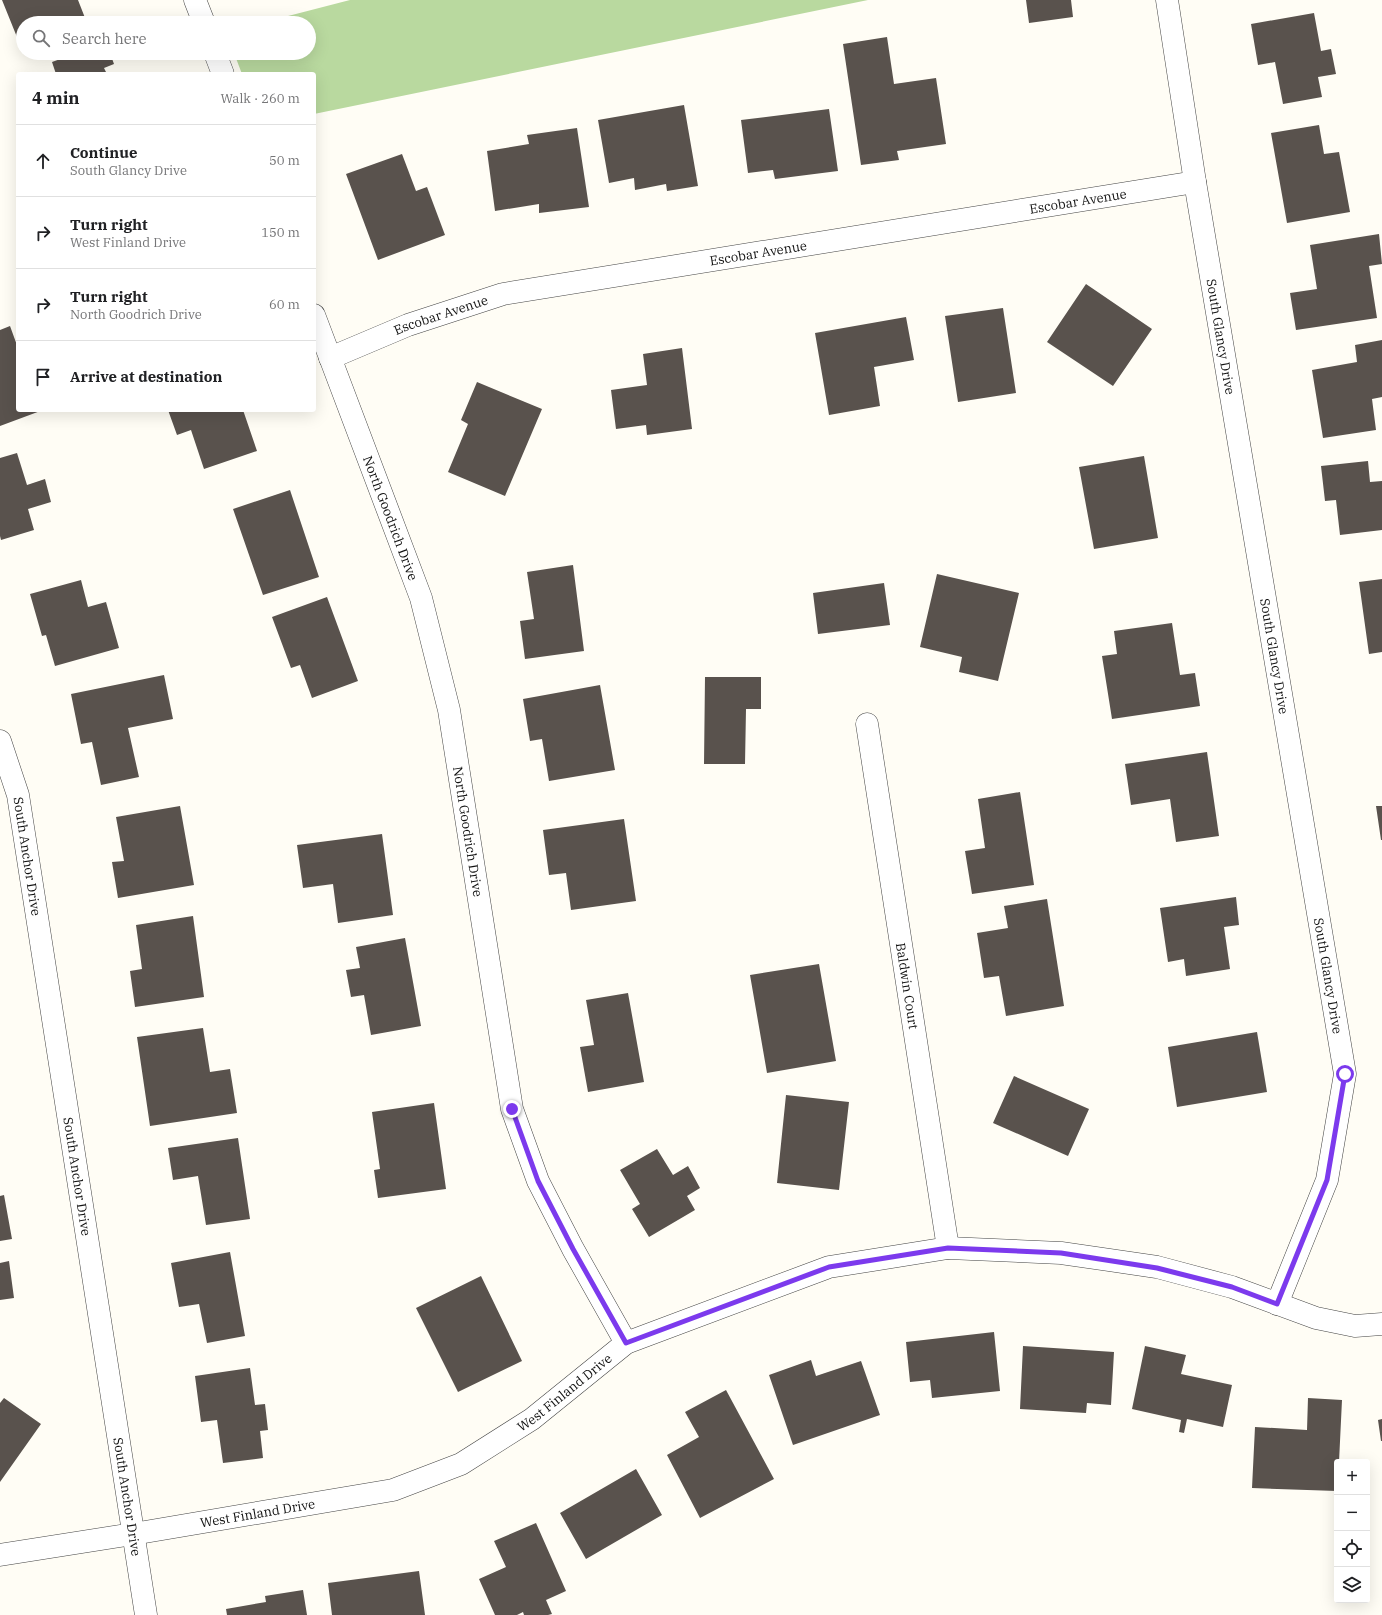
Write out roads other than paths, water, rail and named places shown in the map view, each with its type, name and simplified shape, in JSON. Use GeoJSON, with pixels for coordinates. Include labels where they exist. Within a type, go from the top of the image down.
{"type":"FeatureCollection","features":[{"type":"Feature","properties":{"kind":"street"},"geometry":{"type":"LineString","coordinates":[[195,0],[201,16]]}},
{"type":"Feature","properties":{"kind":"street","name":"South Glancy Drive"},"geometry":{"type":"LineString","coordinates":[[1167,0],[1194,182],[1345,1074],[1327,1180],[1277,1304]]}},
{"type":"Feature","properties":{"kind":"street"},"geometry":{"type":"LineString","coordinates":[[218,60],[222,72]]}},
{"type":"Feature","properties":{"kind":"street","name":"Escobar Avenue"},"geometry":{"type":"LineString","coordinates":[[330,358],[408,325],[504,294],[1194,182]]}},
{"type":"Feature","properties":{"kind":"street","name":"North Goodrich Drive"},"geometry":{"type":"LineString","coordinates":[[316,320],[421,598],[450,710],[512,1109],[538,1181],[573,1249],[626,1343]]}},
{"type":"Feature","properties":{"kind":"street","name":"Baldwin Court"},"geometry":{"type":"LineString","coordinates":[[867,724],[948,1248]]}},
{"type":"Feature","properties":{"kind":"street","name":"South Anchor Drive"},"geometry":{"type":"LineString","coordinates":[[0,741],[18,795],[146,1615]]}},
{"type":"Feature","properties":{"kind":"street","name":"West Finland Drive"},"geometry":{"type":"LineString","coordinates":[[0,1555],[393,1490],[461,1464],[532,1419],[626,1343],[829,1267],[948,1248],[1061,1253],[1157,1268],[1232,1287],[1316,1318],[1355,1326],[1382,1324]]}}]}
